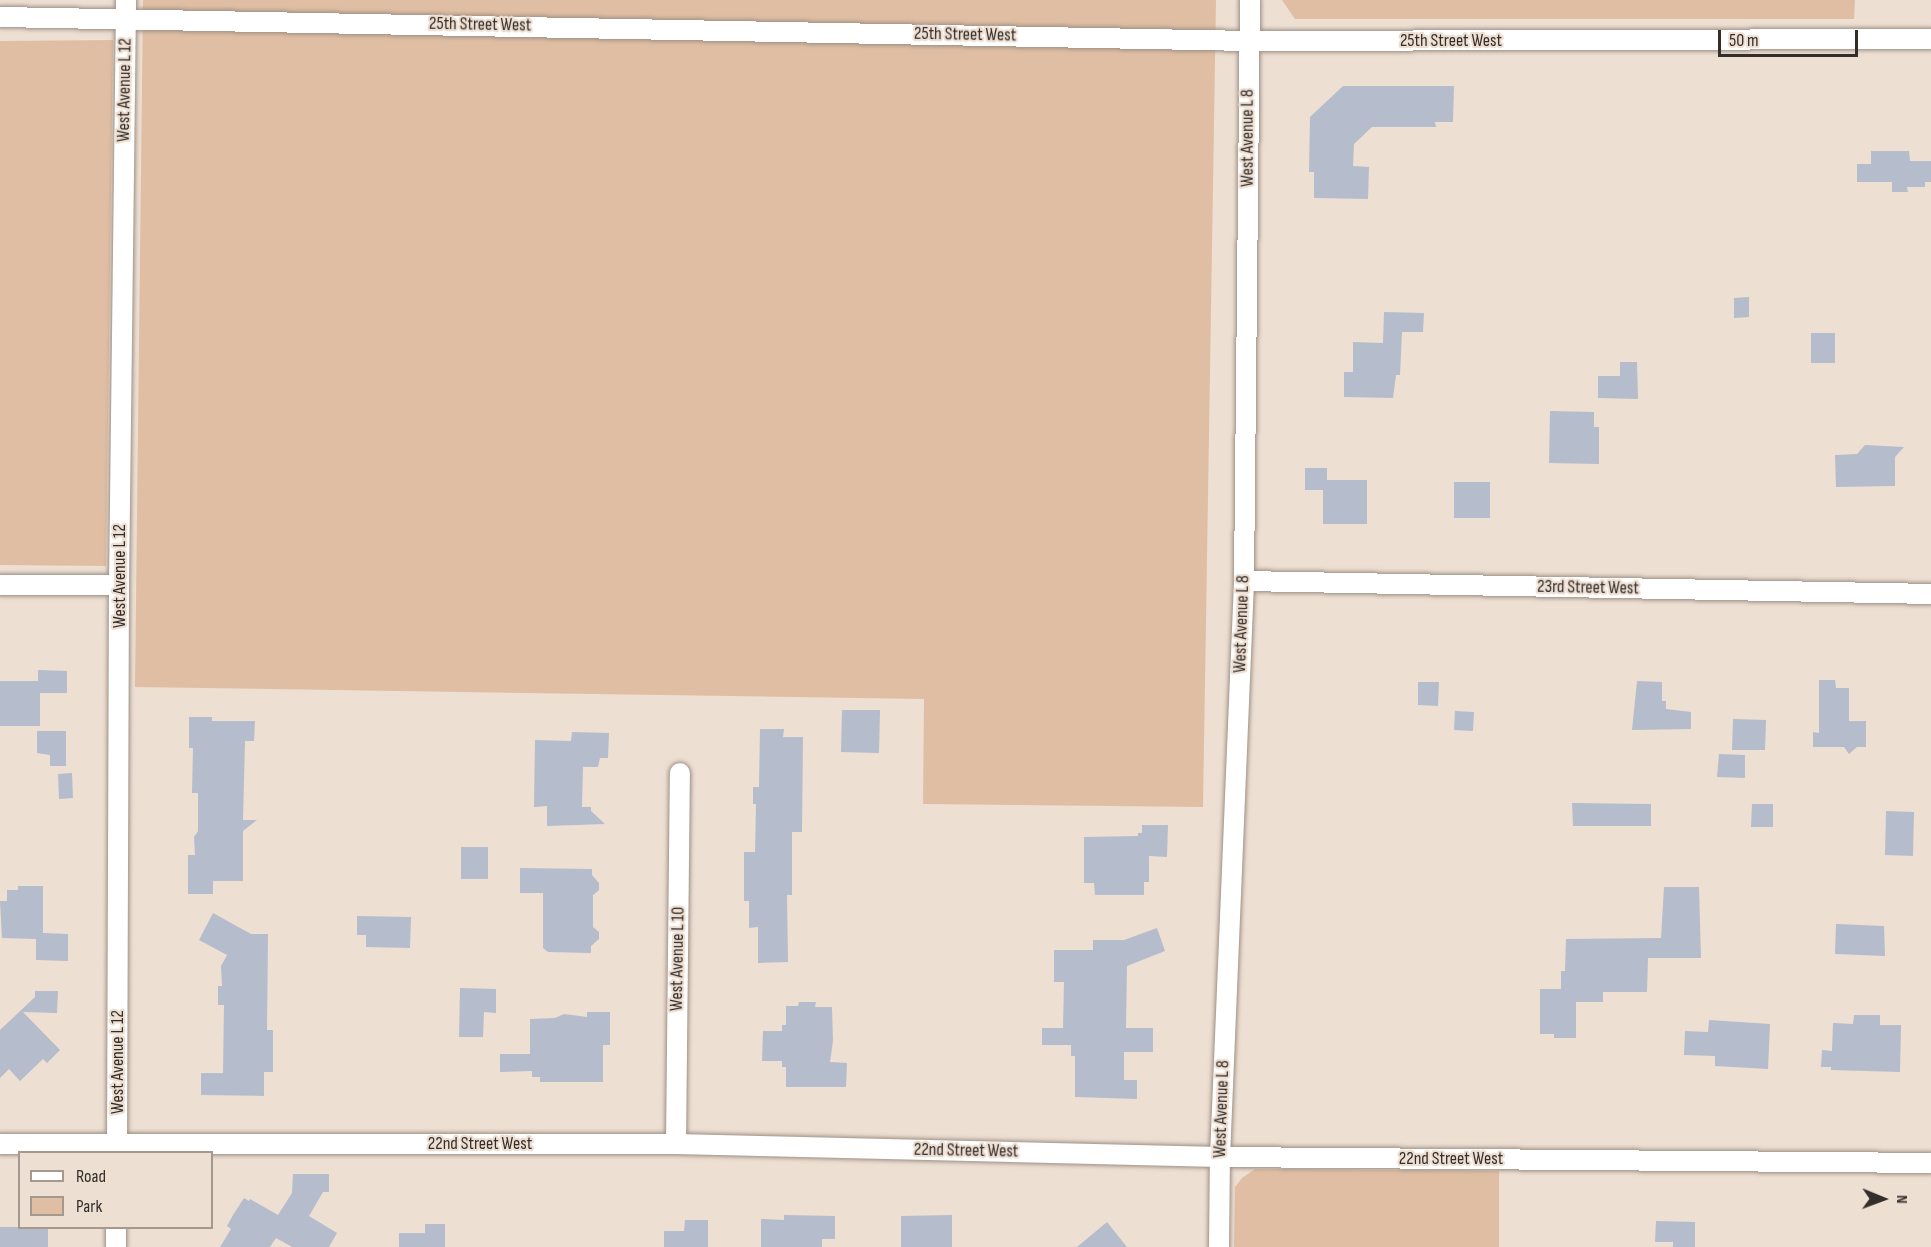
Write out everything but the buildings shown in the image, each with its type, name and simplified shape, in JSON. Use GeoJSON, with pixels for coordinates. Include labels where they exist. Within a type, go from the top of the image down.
{"type":"FeatureCollection","features":[{"type":"Feature","properties":{"kind":"street","name":"West Avenue L 8"},"geometry":{"type":"LineString","coordinates":[[1219,1247],[1220,1157],[1244,582],[1250,0]]}},
{"type":"Feature","properties":{"kind":"street","name":"25th Street West"},"geometry":{"type":"LineString","coordinates":[[0,18],[125,9],[1249,41],[1931,39]]}},
{"type":"Feature","properties":{"kind":"street","name":"West Avenue L 12"},"geometry":{"type":"LineString","coordinates":[[117,1149],[119,585],[125,9]]}},
{"type":"Feature","properties":{"kind":"street","name":"23rd Street West"},"geometry":{"type":"LineString","coordinates":[[1244,582],[1931,594]]}},
{"type":"Feature","properties":{"kind":"street"},"geometry":{"type":"LineString","coordinates":[[0,585],[119,585]]}},
{"type":"Feature","properties":{"kind":"street","name":"West Avenue L 10"},"geometry":{"type":"LineString","coordinates":[[676,1144],[680,773]]}},
{"type":"Feature","properties":{"kind":"street","name":"22nd Street West"},"geometry":{"type":"LineString","coordinates":[[0,1144],[117,1149],[676,1144],[1220,1157],[1931,1163]]}},
{"type":"Feature","properties":{"kind":"street"},"geometry":{"type":"LineString","coordinates":[[116,1229],[116,1247]]}},
{"type":"Feature","properties":{"kind":"green space"},"geometry":{"type":"Polygon","coordinates":[[[143,0],[1216,0],[1203,807],[923,804],[924,699],[135,687],[143,0]]]}},
{"type":"Feature","properties":{"kind":"green space"},"geometry":{"type":"Polygon","coordinates":[[[1282,0],[1855,0],[1854,19],[1295,19],[1282,0]]]}},
{"type":"Feature","properties":{"kind":"green space"},"geometry":{"type":"Polygon","coordinates":[[[113,40],[106,566],[0,565],[0,41],[113,40]]]}},
{"type":"Feature","properties":{"kind":"green space"},"geometry":{"type":"Polygon","coordinates":[[[1255,1169],[1499,1171],[1499,1247],[1234,1247],[1235,1187],[1242,1178],[1255,1169]]]}}]}
